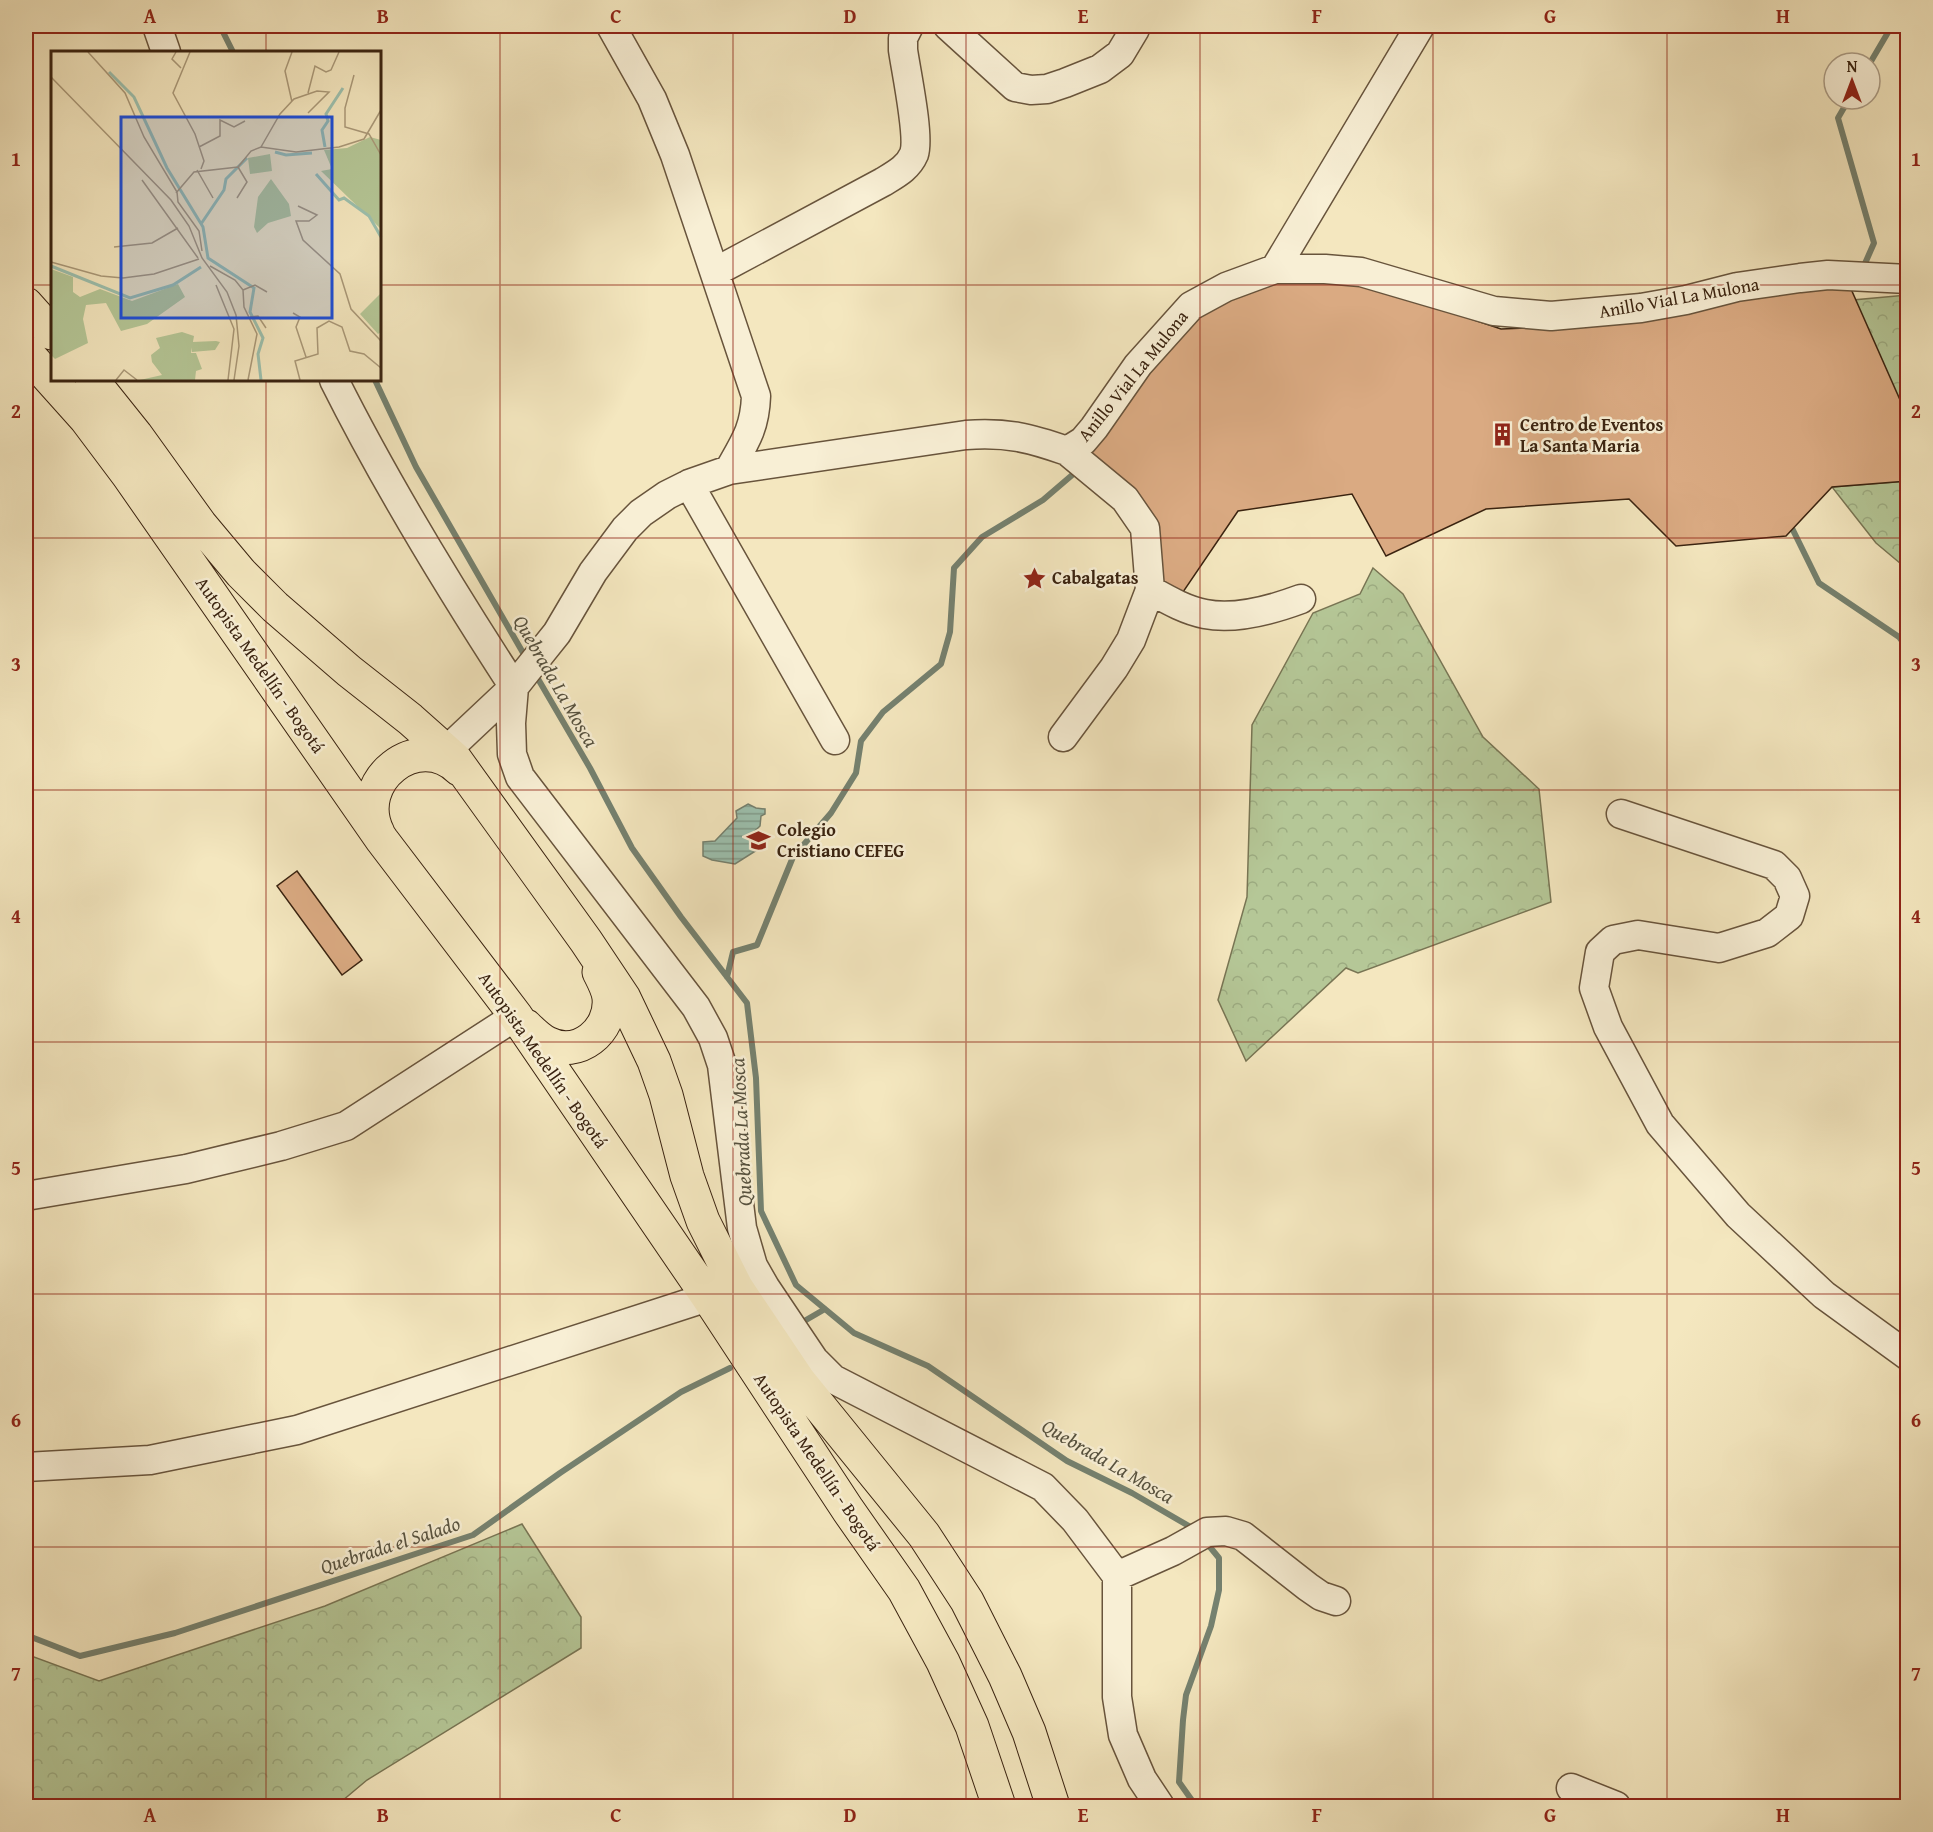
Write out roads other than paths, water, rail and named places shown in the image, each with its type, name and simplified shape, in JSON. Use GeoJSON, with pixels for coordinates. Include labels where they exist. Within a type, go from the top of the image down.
{"type":"FeatureCollection","features":[{"type":"Feature","properties":{"kind":"highway"},"geometry":{"type":"LineString","coordinates":[[26,304],[51,332]]}},
{"type":"Feature","properties":{"kind":"highway","name":"Autopista Medellín - Bogotá"},"geometry":{"type":"LineString","coordinates":[[26,352],[51,380]]}},
{"type":"Feature","properties":{"kind":"highway","name":"Autopista Medellín - Bogotá"},"geometry":{"type":"LineString","coordinates":[[52,381],[86,419],[128,475],[382,840],[516,1016],[904,1590],[944,1662],[968,1715],[999,1806]]}},
{"type":"Feature","properties":{"kind":"highway","name":"Autopista Medellín - Bogotá"},"geometry":{"type":"LineString","coordinates":[[93,381],[136,435],[200,524],[241,573],[275,607],[446,751],[469,778],[586,941],[624,998],[654,1061],[666,1095],[687,1176],[703,1221],[736,1287],[800,1381],[924,1535],[967,1601],[1005,1676],[1029,1732],[1053,1806]]}},
{"type":"Feature","properties":{"kind":"highway"},"geometry":{"type":"LineString","coordinates":[[382,840],[376,829],[372,807],[376,785],[390,767],[410,757],[432,755],[453,763],[469,778]]}},
{"type":"Feature","properties":{"kind":"highway"},"geometry":{"type":"LineString","coordinates":[[516,1016],[533,1034],[549,1044],[567,1048],[582,1045],[594,1038],[601,1030],[609,1011],[609,996],[586,941]]}},
{"type":"Feature","properties":{"kind":"street"},"geometry":{"type":"LineString","coordinates":[[157,26],[166,51]]}},
{"type":"Feature","properties":{"kind":"street"},"geometry":{"type":"LineString","coordinates":[[611,26],[652,99],[675,155],[756,396],[755,415],[747,440],[729,470]]}},
{"type":"Feature","properties":{"kind":"street"},"geometry":{"type":"LineString","coordinates":[[715,272],[863,194],[904,169],[914,152],[913,123],[903,50],[903,38],[909,26]]}},
{"type":"Feature","properties":{"kind":"street"},"geometry":{"type":"LineString","coordinates":[[948,26],[1015,87],[1031,90],[1047,89],[1100,69],[1120,54],[1135,29]]}},
{"type":"Feature","properties":{"kind":"street"},"geometry":{"type":"LineString","coordinates":[[1275,269],[1420,26]]}},
{"type":"Feature","properties":{"kind":"street","name":"Anillo Vial La Mulona"},"geometry":{"type":"LineString","coordinates":[[446,751],[526,671],[557,633],[592,572],[625,529],[641,513],[667,495],[729,470],[985,434],[1028,437],[1078,459],[1083,441],[1138,365],[1191,306],[1226,287],[1275,269],[1361,272],[1494,311],[1551,316],[1641,308],[1686,300],[1737,287],[1828,275],[1908,279]]}},
{"type":"Feature","properties":{"kind":"street"},"geometry":{"type":"LineString","coordinates":[[335,381],[396,496],[526,671],[511,723],[512,754],[520,777],[696,1007],[712,1038],[722,1065],[742,1228],[753,1266],[814,1360],[832,1379],[1043,1486],[1075,1520],[1117,1576],[1117,1697],[1123,1735],[1142,1779],[1160,1806]]}},
{"type":"Feature","properties":{"kind":"street"},"geometry":{"type":"LineString","coordinates":[[1063,737],[1114,668],[1131,639],[1150,590],[1145,528],[1125,499],[1078,459]]}},
{"type":"Feature","properties":{"kind":"street"},"geometry":{"type":"LineString","coordinates":[[690,484],[835,740]]}},
{"type":"Feature","properties":{"kind":"street"},"geometry":{"type":"LineString","coordinates":[[1150,590],[1177,605],[1207,614],[1247,614],[1301,599]]}},
{"type":"Feature","properties":{"kind":"street"},"geometry":{"type":"LineString","coordinates":[[1621,814],[1774,865],[1787,878],[1795,896],[1789,916],[1767,933],[1719,948],[1638,935],[1613,940],[1600,952],[1594,988],[1608,1027],[1660,1124],[1737,1215],[1824,1296],[1908,1356]]}},
{"type":"Feature","properties":{"kind":"street"},"geometry":{"type":"LineString","coordinates":[[26,1196],[186,1169],[281,1146],[346,1126],[516,1016]]}},
{"type":"Feature","properties":{"kind":"street"},"geometry":{"type":"LineString","coordinates":[[26,1467],[150,1460],[297,1430],[708,1298]]}},
{"type":"Feature","properties":{"kind":"street"},"geometry":{"type":"LineString","coordinates":[[1117,1576],[1173,1551],[1207,1532],[1226,1531],[1243,1536],[1308,1587],[1336,1601]]}},
{"type":"Feature","properties":{"kind":"street"},"geometry":{"type":"LineString","coordinates":[[1571,1788],[1616,1806]]}},
{"type":"Feature","properties":{"kind":"waterway","name":"Quebrada La Mosca"},"geometry":{"type":"LineString","coordinates":[[220,26],[232,51]]}},
{"type":"Feature","properties":{"kind":"waterway"},"geometry":{"type":"LineString","coordinates":[[1877,51],[1890,29],[1888,26]]}},
{"type":"Feature","properties":{"kind":"waterway"},"geometry":{"type":"LineString","coordinates":[[1842,111],[1838,118],[1874,243],[1863,268]]}},
{"type":"Feature","properties":{"kind":"waterway","name":"Quebrada La Mosca"},"geometry":{"type":"LineString","coordinates":[[375,381],[416,467],[526,658]]}},
{"type":"Feature","properties":{"kind":"waterway"},"geometry":{"type":"LineString","coordinates":[[727,977],[733,952],[757,945],[793,857],[831,813],[856,773],[861,741],[883,712],[941,664],[950,632],[954,568],[982,537],[1043,500],[1078,470]]}},
{"type":"Feature","properties":{"kind":"waterway"},"geometry":{"type":"LineString","coordinates":[[1789,522],[1819,583],[1899,637],[1908,649]]}},
{"type":"Feature","properties":{"kind":"waterway","name":"Quebrada La Mosca"},"geometry":{"type":"LineString","coordinates":[[534,672],[590,768],[632,848],[747,1003],[756,1078],[761,1211],[796,1285],[854,1333],[928,1366],[1067,1461],[1132,1493],[1194,1529]]}},
{"type":"Feature","properties":{"kind":"waterway","name":"Quebrada el Salado"},"geometry":{"type":"LineString","coordinates":[[806,1320],[825,1309]]}},
{"type":"Feature","properties":{"kind":"waterway","name":"Quebrada el Salado"},"geometry":{"type":"LineString","coordinates":[[26,1635],[80,1656],[175,1633],[473,1535],[560,1473],[681,1392],[730,1368]]}},
{"type":"Feature","properties":{"kind":"waterway","name":"Quebrada La Mosca"},"geometry":{"type":"LineString","coordinates":[[1196,1806],[1179,1782],[1186,1695],[1211,1626],[1219,1590],[1219,1558],[1205,1541]]}},
{"type":"Feature","properties":{"kind":"place","name":"Centro de Eventos La Santa Maria"},"geometry":{"type":"Point","coordinates":[1502,435]}},
{"type":"Feature","properties":{"kind":"place","name":"Cabalgatas"},"geometry":{"type":"Point","coordinates":[1034,578]}},
{"type":"Feature","properties":{"kind":"place","name":"Colegio Cristiano CEFEG"},"geometry":{"type":"Point","coordinates":[759,840]}}]}
